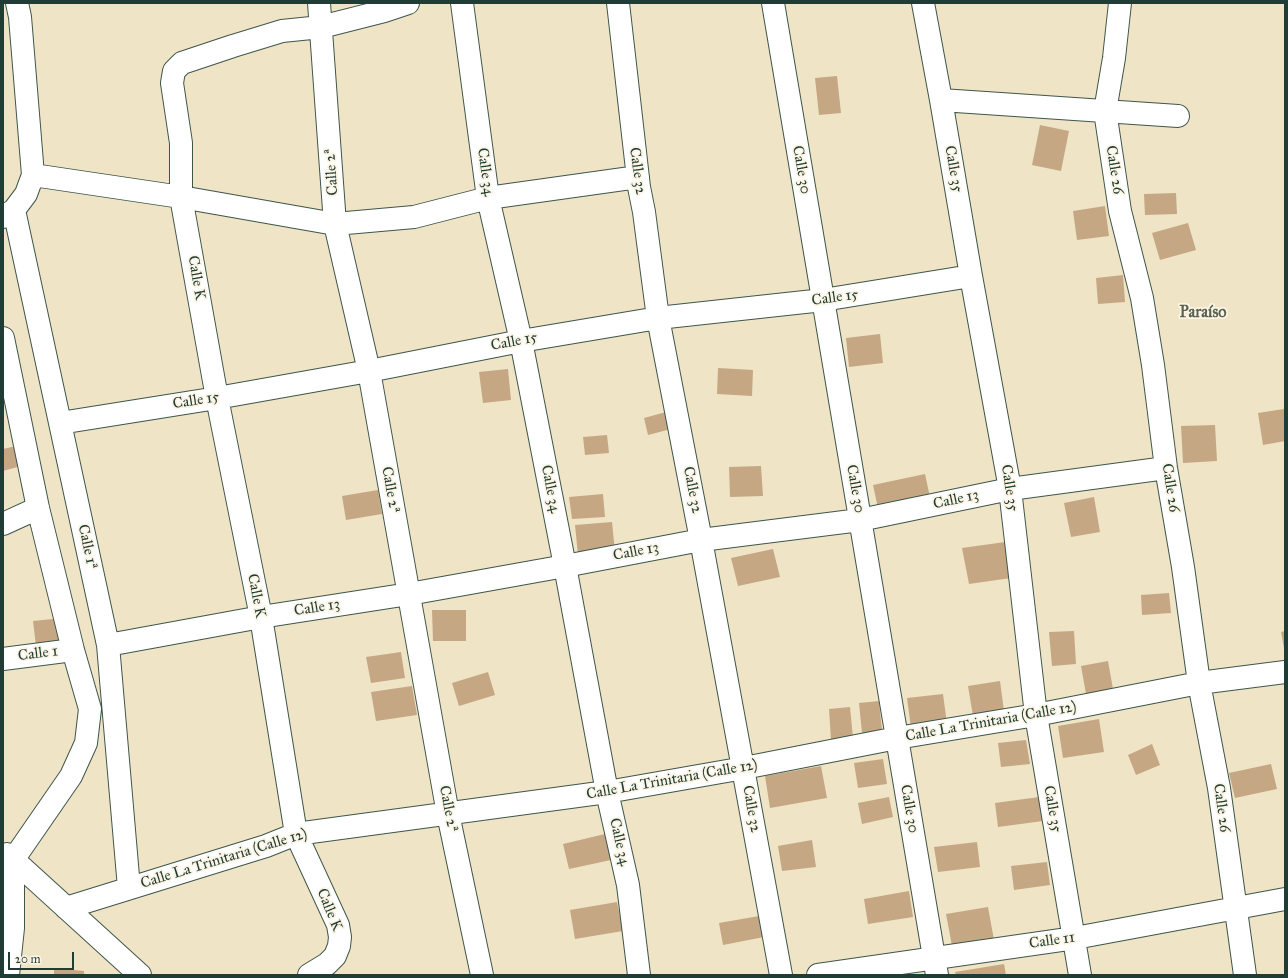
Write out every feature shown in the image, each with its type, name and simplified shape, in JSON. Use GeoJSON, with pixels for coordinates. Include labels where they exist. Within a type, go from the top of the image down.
{"type":"FeatureCollection","features":[{"type":"Feature","properties":{"kind":"street"},"geometry":{"type":"LineString","coordinates":[[3,8],[13,3]]}},
{"type":"Feature","properties":{"kind":"street"},"geometry":{"type":"LineString","coordinates":[[9,214],[26,194],[33,175],[20,17],[17,3]]}},
{"type":"Feature","properties":{"kind":"street","name":"Calle 2ª"},"geometry":{"type":"LineString","coordinates":[[319,3],[322,27],[335,224],[369,371],[448,814],[482,975]]}},
{"type":"Feature","properties":{"kind":"street","name":"Calle K"},"geometry":{"type":"LineString","coordinates":[[309,975],[327,964],[335,956],[339,946],[340,937],[338,925],[296,834],[261,617],[217,398],[181,197],[181,143],[172,83],[174,71],[182,63],[282,31],[322,27],[384,11],[408,3]]}},
{"type":"Feature","properties":{"kind":"street","name":"Calle 34"},"geometry":{"type":"LineString","coordinates":[[462,3],[488,198],[521,341],[607,792],[628,885],[639,975]]}},
{"type":"Feature","properties":{"kind":"street","name":"Calle 32"},"geometry":{"type":"LineString","coordinates":[[618,3],[638,177],[658,318],[744,768],[781,975]]}},
{"type":"Feature","properties":{"kind":"street","name":"Calle 30"},"geometry":{"type":"LineString","coordinates":[[773,3],[936,967]]}},
{"type":"Feature","properties":{"kind":"street","name":"Calle 35"},"geometry":{"type":"LineString","coordinates":[[922,3],[941,100],[1010,489],[1036,715],[1075,938],[1080,975]]}},
{"type":"Feature","properties":{"kind":"street","name":"Calle 26"},"geometry":{"type":"LineString","coordinates":[[1120,3],[1114,58],[1105,111],[1120,212],[1143,306],[1153,366],[1166,468],[1183,567],[1199,683],[1219,788],[1245,975]]}},
{"type":"Feature","properties":{"kind":"street"},"geometry":{"type":"LineString","coordinates":[[941,100],[1178,116]]}},
{"type":"Feature","properties":{"kind":"street"},"geometry":{"type":"LineString","coordinates":[[33,175],[181,197],[335,224],[414,217],[488,198],[638,177]]}},
{"type":"Feature","properties":{"kind":"street","name":"Calle 1ª"},"geometry":{"type":"LineString","coordinates":[[9,214],[60,423],[108,645],[129,888]]}},
{"type":"Feature","properties":{"kind":"street","name":"Calle 15"},"geometry":{"type":"LineString","coordinates":[[60,423],[217,398],[369,371],[521,341],[658,318],[823,300],[971,276]]}},
{"type":"Feature","properties":{"kind":"street"},"geometry":{"type":"LineString","coordinates":[[3,338],[38,508],[73,650],[90,709],[86,743],[71,776],[8,855],[13,928],[8,975]]}},
{"type":"Feature","properties":{"kind":"street","name":"Calle 13"},"geometry":{"type":"LineString","coordinates":[[108,645],[261,617],[409,594],[701,540],[860,520],[1010,489],[1166,468]]}},
{"type":"Feature","properties":{"kind":"street"},"geometry":{"type":"LineString","coordinates":[[3,524],[38,508]]}},
{"type":"Feature","properties":{"kind":"street","name":"Calle 1"},"geometry":{"type":"LineString","coordinates":[[3,659],[73,650]]}},
{"type":"Feature","properties":{"kind":"street","name":"Calle La Trinitaria (Calle 12)"},"geometry":{"type":"LineString","coordinates":[[66,908],[266,846],[296,834],[607,792],[744,768],[897,738],[1036,715],[1199,683],[1285,672]]}},
{"type":"Feature","properties":{"kind":"street"},"geometry":{"type":"LineString","coordinates":[[8,855],[140,975]]}},
{"type":"Feature","properties":{"kind":"street","name":"Calle 11"},"geometry":{"type":"LineString","coordinates":[[818,975],[936,967],[1075,938],[1285,899]]}},
{"type":"Feature","properties":{"kind":"building"},"geometry":{"type":"Polygon","coordinates":[[[837,76],[841,113],[819,115],[815,78],[837,76]]]}},
{"type":"Feature","properties":{"kind":"building"},"geometry":{"type":"Polygon","coordinates":[[[1040,125],[1069,131],[1061,171],[1032,165],[1040,125]]]}},
{"type":"Feature","properties":{"kind":"building"},"geometry":{"type":"Polygon","coordinates":[[[1176,193],[1177,214],[1145,215],[1144,194],[1176,193]]]}},
{"type":"Feature","properties":{"kind":"building"},"geometry":{"type":"Polygon","coordinates":[[[1105,206],[1109,236],[1077,240],[1073,211],[1105,206]]]}},
{"type":"Feature","properties":{"kind":"building"},"geometry":{"type":"Polygon","coordinates":[[[1188,223],[1196,250],[1160,260],[1152,233],[1188,223]]]}},
{"type":"Feature","properties":{"kind":"building"},"geometry":{"type":"Polygon","coordinates":[[[1123,275],[1125,302],[1098,304],[1096,278],[1123,275]]]}},
{"type":"Feature","properties":{"kind":"building"},"geometry":{"type":"Polygon","coordinates":[[[880,334],[883,363],[849,367],[846,338],[880,334]]]}},
{"type":"Feature","properties":{"kind":"building"},"geometry":{"type":"Polygon","coordinates":[[[718,368],[753,370],[752,396],[717,394],[718,368]]]}},
{"type":"Feature","properties":{"kind":"building"},"geometry":{"type":"Polygon","coordinates":[[[508,369],[511,400],[483,403],[479,372],[508,369]]]}},
{"type":"Feature","properties":{"kind":"building"},"geometry":{"type":"Polygon","coordinates":[[[1284,409],[1285,441],[1263,445],[1258,413],[1284,409]]]}},
{"type":"Feature","properties":{"kind":"building"},"geometry":{"type":"Polygon","coordinates":[[[666,412],[671,429],[648,435],[644,418],[666,412]]]}},
{"type":"Feature","properties":{"kind":"building"},"geometry":{"type":"Polygon","coordinates":[[[1215,425],[1217,461],[1183,463],[1181,426],[1215,425]]]}},
{"type":"Feature","properties":{"kind":"building"},"geometry":{"type":"Polygon","coordinates":[[[607,435],[609,453],[585,455],[583,437],[607,435]]]}},
{"type":"Feature","properties":{"kind":"building"},"geometry":{"type":"Polygon","coordinates":[[[16,446],[21,466],[3,471],[3,449],[16,446]]]}},
{"type":"Feature","properties":{"kind":"building"},"geometry":{"type":"Polygon","coordinates":[[[761,466],[763,496],[730,497],[729,467],[761,466]]]}},
{"type":"Feature","properties":{"kind":"building"},"geometry":{"type":"Polygon","coordinates":[[[925,474],[931,502],[879,513],[873,485],[925,474]]]}},
{"type":"Feature","properties":{"kind":"building"},"geometry":{"type":"Polygon","coordinates":[[[378,490],[382,514],[346,520],[342,496],[378,490]]]}},
{"type":"Feature","properties":{"kind":"building"},"geometry":{"type":"Polygon","coordinates":[[[603,494],[605,517],[572,519],[569,497],[603,494]]]}},
{"type":"Feature","properties":{"kind":"building"},"geometry":{"type":"Polygon","coordinates":[[[1094,497],[1100,532],[1071,537],[1064,503],[1094,497]]]}},
{"type":"Feature","properties":{"kind":"building"},"geometry":{"type":"Polygon","coordinates":[[[612,522],[615,552],[578,555],[575,525],[612,522]]]}},
{"type":"Feature","properties":{"kind":"building"},"geometry":{"type":"Polygon","coordinates":[[[1005,542],[1011,578],[969,584],[962,548],[1005,542]]]}},
{"type":"Feature","properties":{"kind":"building"},"geometry":{"type":"Polygon","coordinates":[[[773,549],[780,577],[738,586],[731,558],[773,549]]]}},
{"type":"Feature","properties":{"kind":"building"},"geometry":{"type":"Polygon","coordinates":[[[1169,593],[1171,613],[1142,615],[1141,595],[1169,593]]]}},
{"type":"Feature","properties":{"kind":"building"},"geometry":{"type":"Polygon","coordinates":[[[432,610],[466,610],[466,641],[433,641],[432,610]]]}},
{"type":"Feature","properties":{"kind":"building"},"geometry":{"type":"Polygon","coordinates":[[[63,618],[66,643],[36,646],[33,621],[63,618]]]}},
{"type":"Feature","properties":{"kind":"building"},"geometry":{"type":"Polygon","coordinates":[[[1074,631],[1076,664],[1052,666],[1049,632],[1074,631]]]}},
{"type":"Feature","properties":{"kind":"building"},"geometry":{"type":"Polygon","coordinates":[[[1285,631],[1285,648],[1284,648],[1281,632],[1285,631]]]}},
{"type":"Feature","properties":{"kind":"building"},"geometry":{"type":"Polygon","coordinates":[[[401,652],[405,678],[371,683],[366,657],[401,652]]]}},
{"type":"Feature","properties":{"kind":"building"},"geometry":{"type":"Polygon","coordinates":[[[1108,661],[1113,689],[1086,694],[1081,666],[1108,661]]]}},
{"type":"Feature","properties":{"kind":"building"},"geometry":{"type":"Polygon","coordinates":[[[488,672],[495,695],[459,706],[452,683],[488,672]]]}},
{"type":"Feature","properties":{"kind":"building"},"geometry":{"type":"Polygon","coordinates":[[[1000,681],[1004,711],[973,716],[968,686],[1000,681]]]}},
{"type":"Feature","properties":{"kind":"building"},"geometry":{"type":"Polygon","coordinates":[[[412,686],[417,715],[376,721],[371,692],[412,686]]]}},
{"type":"Feature","properties":{"kind":"building"},"geometry":{"type":"Polygon","coordinates":[[[943,694],[947,724],[911,728],[907,698],[943,694]]]}},
{"type":"Feature","properties":{"kind":"building"},"geometry":{"type":"Polygon","coordinates":[[[879,701],[882,731],[862,733],[859,703],[879,701]]]}},
{"type":"Feature","properties":{"kind":"building"},"geometry":{"type":"Polygon","coordinates":[[[850,707],[853,738],[831,740],[829,709],[850,707]]]}},
{"type":"Feature","properties":{"kind":"building"},"geometry":{"type":"Polygon","coordinates":[[[1099,719],[1104,752],[1063,758],[1058,726],[1099,719]]]}},
{"type":"Feature","properties":{"kind":"building"},"geometry":{"type":"Polygon","coordinates":[[[1026,740],[1030,764],[1001,767],[998,743],[1026,740]]]}},
{"type":"Feature","properties":{"kind":"building"},"geometry":{"type":"Polygon","coordinates":[[[1152,744],[1160,765],[1136,775],[1128,755],[1152,744]]]}},
{"type":"Feature","properties":{"kind":"building"},"geometry":{"type":"Polygon","coordinates":[[[883,759],[887,784],[858,788],[854,763],[883,759]]]}},
{"type":"Feature","properties":{"kind":"building"},"geometry":{"type":"Polygon","coordinates":[[[1271,764],[1277,789],[1235,798],[1229,773],[1271,764]]]}},
{"type":"Feature","properties":{"kind":"building"},"geometry":{"type":"Polygon","coordinates":[[[821,766],[827,798],[770,808],[765,776],[821,766]]]}},
{"type":"Feature","properties":{"kind":"building"},"geometry":{"type":"Polygon","coordinates":[[[889,797],[893,817],[862,824],[858,803],[889,797]]]}},
{"type":"Feature","properties":{"kind":"building"},"geometry":{"type":"Polygon","coordinates":[[[1039,797],[1043,821],[998,827],[995,803],[1039,797]]]}},
{"type":"Feature","properties":{"kind":"building"},"geometry":{"type":"Polygon","coordinates":[[[605,834],[611,860],[569,869],[563,844],[605,834]]]}},
{"type":"Feature","properties":{"kind":"building"},"geometry":{"type":"Polygon","coordinates":[[[812,840],[816,867],[782,871],[778,846],[812,840]]]}},
{"type":"Feature","properties":{"kind":"building"},"geometry":{"type":"Polygon","coordinates":[[[977,842],[980,867],[938,872],[934,847],[977,842]]]}},
{"type":"Feature","properties":{"kind":"building"},"geometry":{"type":"Polygon","coordinates":[[[1047,862],[1050,885],[1014,890],[1011,866],[1047,862]]]}},
{"type":"Feature","properties":{"kind":"building"},"geometry":{"type":"Polygon","coordinates":[[[909,891],[913,917],[868,924],[864,899],[909,891]]]}},
{"type":"Feature","properties":{"kind":"building"},"geometry":{"type":"Polygon","coordinates":[[[617,902],[623,931],[575,939],[570,910],[617,902]]]}},
{"type":"Feature","properties":{"kind":"building"},"geometry":{"type":"Polygon","coordinates":[[[988,907],[994,940],[952,946],[946,914],[988,907]]]}},
{"type":"Feature","properties":{"kind":"building"},"geometry":{"type":"Polygon","coordinates":[[[759,916],[764,937],[723,945],[719,923],[759,916]]]}},
{"type":"Feature","properties":{"kind":"building"},"geometry":{"type":"Polygon","coordinates":[[[1004,964],[1006,975],[956,975],[955,972],[1004,964]]]}},
{"type":"Feature","properties":{"kind":"building"},"geometry":{"type":"Polygon","coordinates":[[[54,968],[84,971],[84,975],[54,975],[54,968]]]}},
{"type":"Feature","properties":{"kind":"district","name":"Paraíso"},"geometry":{"type":"Point","coordinates":[1203,313]}}]}
